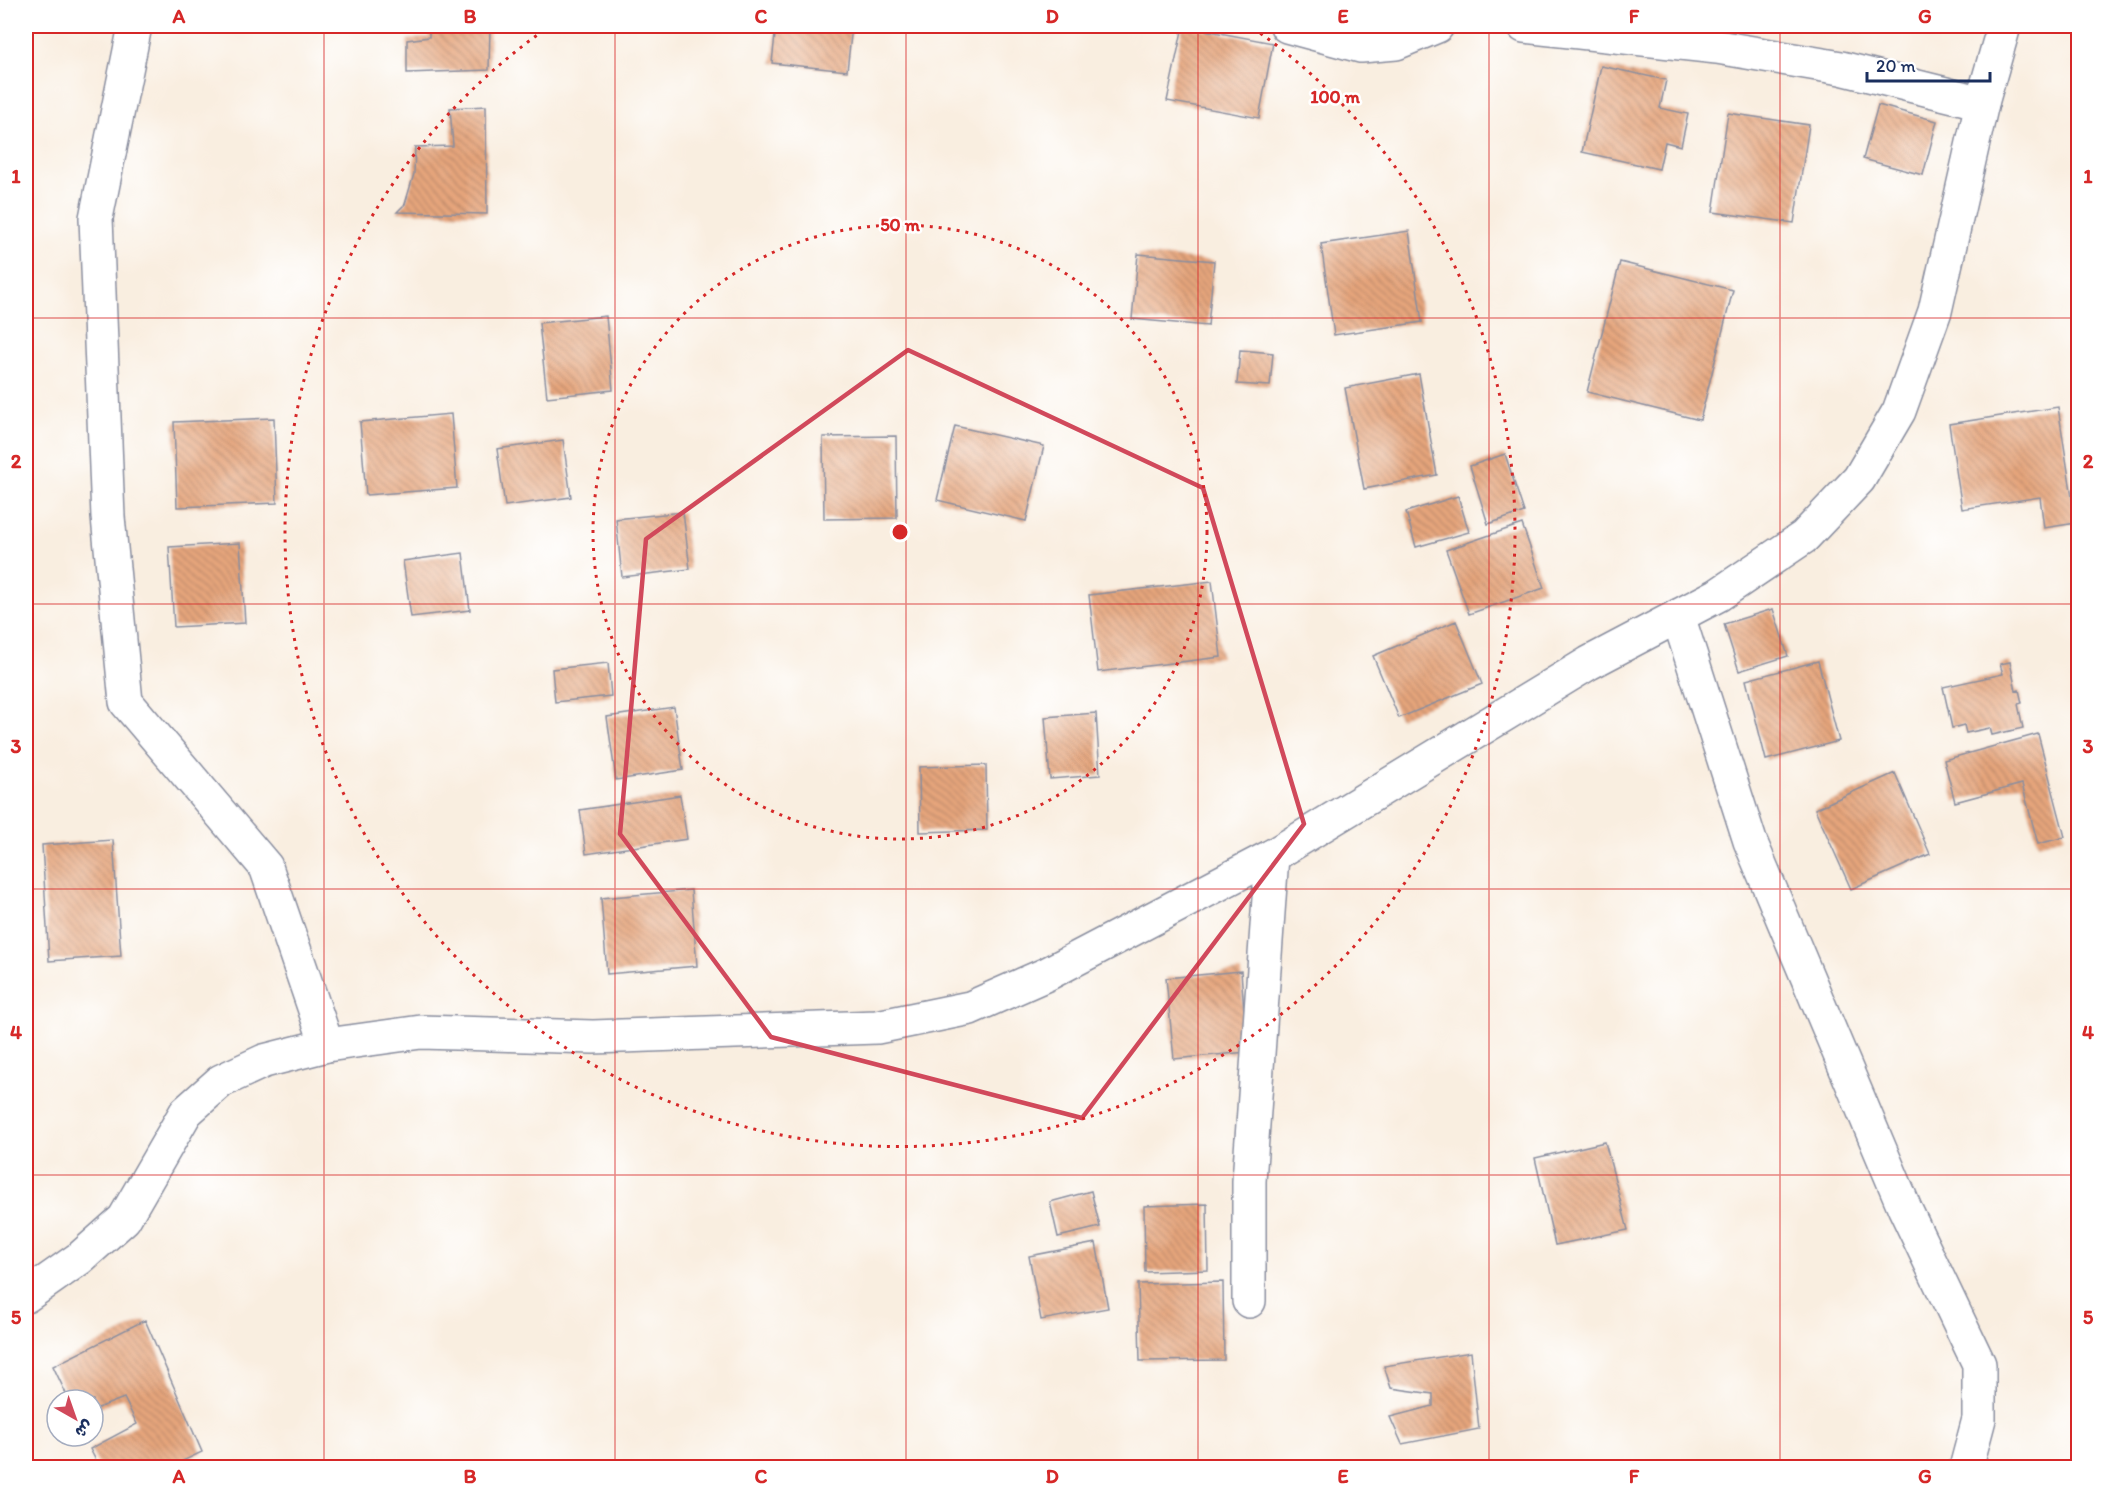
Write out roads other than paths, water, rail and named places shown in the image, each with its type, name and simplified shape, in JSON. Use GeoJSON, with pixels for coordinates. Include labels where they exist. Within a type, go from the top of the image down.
{"type":"FeatureCollection","features":[{"type":"Feature","properties":{"kind":"street"},"geometry":{"type":"LineString","coordinates":[[135,26],[96,218],[108,517],[126,702],[266,867],[327,1045]]}},
{"type":"Feature","properties":{"kind":"street"},"geometry":{"type":"LineString","coordinates":[[1287,26],[1361,46],[1396,43],[1437,26]]}},
{"type":"Feature","properties":{"kind":"street"},"geometry":{"type":"LineString","coordinates":[[1524,26],[1717,47],[1841,68],[1982,103]]}},
{"type":"Feature","properties":{"kind":"street"},"geometry":{"type":"LineString","coordinates":[[26,1296],[81,1258],[124,1219],[186,1112],[221,1081],[264,1061],[327,1045],[421,1032],[593,1037],[877,1027],[970,1008],[1037,978],[1272,856],[1373,797],[1589,663],[1718,595],[1804,537],[1858,479],[1899,411],[1935,311],[1982,103],[2004,26]]}},
{"type":"Feature","properties":{"kind":"street"},"geometry":{"type":"LineString","coordinates":[[1678,616],[1750,841],[1905,1209],[1979,1364],[1979,1419],[1966,1467]]}},
{"type":"Feature","properties":{"kind":"street"},"geometry":{"type":"LineString","coordinates":[[1249,1301],[1249,1181],[1272,856]]}}]}
